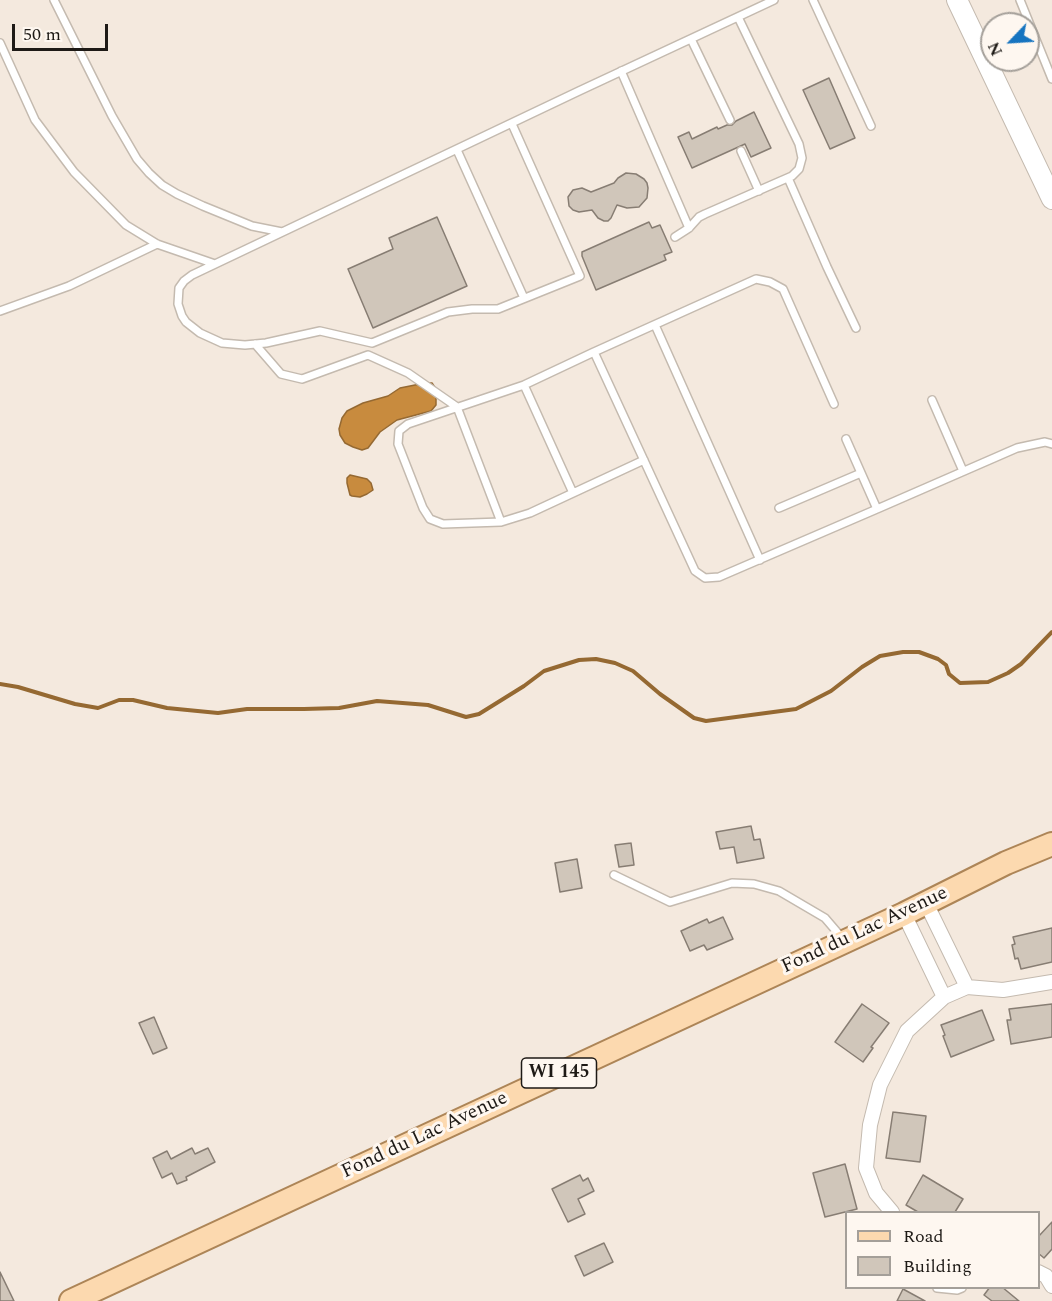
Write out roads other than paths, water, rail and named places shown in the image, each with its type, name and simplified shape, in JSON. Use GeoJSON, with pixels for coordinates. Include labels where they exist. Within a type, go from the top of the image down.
{"type":"FeatureCollection","features":[{"type":"Feature","properties":{"kind":"main road","name":"Fond du Lac Avenue"},"geometry":{"type":"LineString","coordinates":[[1006,863],[1052,832]]}},
{"type":"Feature","properties":{"kind":"main road","name":"Fond du Lac Avenue"},"geometry":{"type":"LineString","coordinates":[[76,1300],[904,914],[1006,863],[1052,844]]}},
{"type":"Feature","properties":{"kind":"street"},"geometry":{"type":"LineString","coordinates":[[957,0],[1052,199]]}},
{"type":"Feature","properties":{"kind":"street"},"geometry":{"type":"LineString","coordinates":[[926,903],[967,987]]}},
{"type":"Feature","properties":{"kind":"street"},"geometry":{"type":"LineString","coordinates":[[904,914],[944,997]]}},
{"type":"Feature","properties":{"kind":"street"},"geometry":{"type":"LineString","coordinates":[[891,1211],[876,1193],[866,1168],[870,1125],[880,1085],[907,1031],[944,997],[967,987],[1003,990],[1052,982]]}},
{"type":"Feature","properties":{"kind":"street"},"geometry":{"type":"LineString","coordinates":[[1040,1273],[1046,1276],[1052,1286]]}},
{"type":"Feature","properties":{"kind":"lane"},"geometry":{"type":"LineString","coordinates":[[54,0],[112,116],[137,159],[149,173],[162,185],[203,206],[252,226],[284,232]]}},
{"type":"Feature","properties":{"kind":"lane"},"geometry":{"type":"LineString","coordinates":[[512,124],[580,276],[498,309],[448,312],[372,343],[320,331],[255,344],[232,345],[200,333],[186,322],[180,311],[179,288],[192,275],[774,0]]}},
{"type":"Feature","properties":{"kind":"lane"},"geometry":{"type":"LineString","coordinates":[[813,0],[871,126]]}},
{"type":"Feature","properties":{"kind":"lane"},"geometry":{"type":"LineString","coordinates":[[1020,0],[1052,79]]}},
{"type":"Feature","properties":{"kind":"lane"},"geometry":{"type":"LineString","coordinates":[[675,237],[689,228],[699,217],[788,178],[799,169],[801,164],[799,144],[738,17]]}},
{"type":"Feature","properties":{"kind":"lane"},"geometry":{"type":"LineString","coordinates":[[691,39],[730,120]]}},
{"type":"Feature","properties":{"kind":"lane"},"geometry":{"type":"LineString","coordinates":[[0,43],[35,120],[74,172],[126,225],[157,244],[215,264]]}},
{"type":"Feature","properties":{"kind":"lane"},"geometry":{"type":"LineString","coordinates":[[621,71],[689,228]]}},
{"type":"Feature","properties":{"kind":"lane"},"geometry":{"type":"LineString","coordinates":[[457,150],[524,298]]}},
{"type":"Feature","properties":{"kind":"lane"},"geometry":{"type":"LineString","coordinates":[[741,151],[759,191]]}},
{"type":"Feature","properties":{"kind":"lane"},"geometry":{"type":"LineString","coordinates":[[788,178],[856,328]]}},
{"type":"Feature","properties":{"kind":"lane"},"geometry":{"type":"LineString","coordinates":[[0,311],[69,286],[157,244]]}},
{"type":"Feature","properties":{"kind":"lane"},"geometry":{"type":"LineString","coordinates":[[644,460],[530,513],[501,522],[443,524],[430,519],[423,508],[398,444],[399,431],[408,424],[524,385],[756,279],[770,282],[783,289],[834,404]]}},
{"type":"Feature","properties":{"kind":"lane"},"geometry":{"type":"LineString","coordinates":[[655,325],[760,560]]}},
{"type":"Feature","properties":{"kind":"lane"},"geometry":{"type":"LineString","coordinates":[[255,344],[281,374],[302,379],[368,355],[408,374],[457,407],[501,522]]}},
{"type":"Feature","properties":{"kind":"lane"},"geometry":{"type":"LineString","coordinates":[[594,352],[694,571],[705,578],[719,577],[760,560],[1017,448],[1045,442],[1052,444]]}},
{"type":"Feature","properties":{"kind":"lane"},"geometry":{"type":"LineString","coordinates":[[524,385],[573,493]]}},
{"type":"Feature","properties":{"kind":"lane"},"geometry":{"type":"LineString","coordinates":[[932,400],[963,471]]}},
{"type":"Feature","properties":{"kind":"lane"},"geometry":{"type":"LineString","coordinates":[[846,439],[877,509]]}},
{"type":"Feature","properties":{"kind":"lane"},"geometry":{"type":"LineString","coordinates":[[779,508],[861,473]]}},
{"type":"Feature","properties":{"kind":"lane"},"geometry":{"type":"LineString","coordinates":[[614,875],[670,902],[732,883],[754,884],[779,891],[825,918],[844,941]]}},
{"type":"Feature","properties":{"kind":"waterway"},"geometry":{"type":"LineString","coordinates":[[0,684],[98,708],[119,700],[133,700],[167,708],[218,713],[247,709],[339,708],[377,701],[428,705],[466,717],[479,714],[544,671],[579,660],[596,659],[615,663],[633,671],[694,718],[706,721],[796,709],[831,691],[880,656],[903,652],[919,652],[938,659],[946,665],[949,674],[960,683],[988,682],[1021,664],[1052,632]]}}]}
